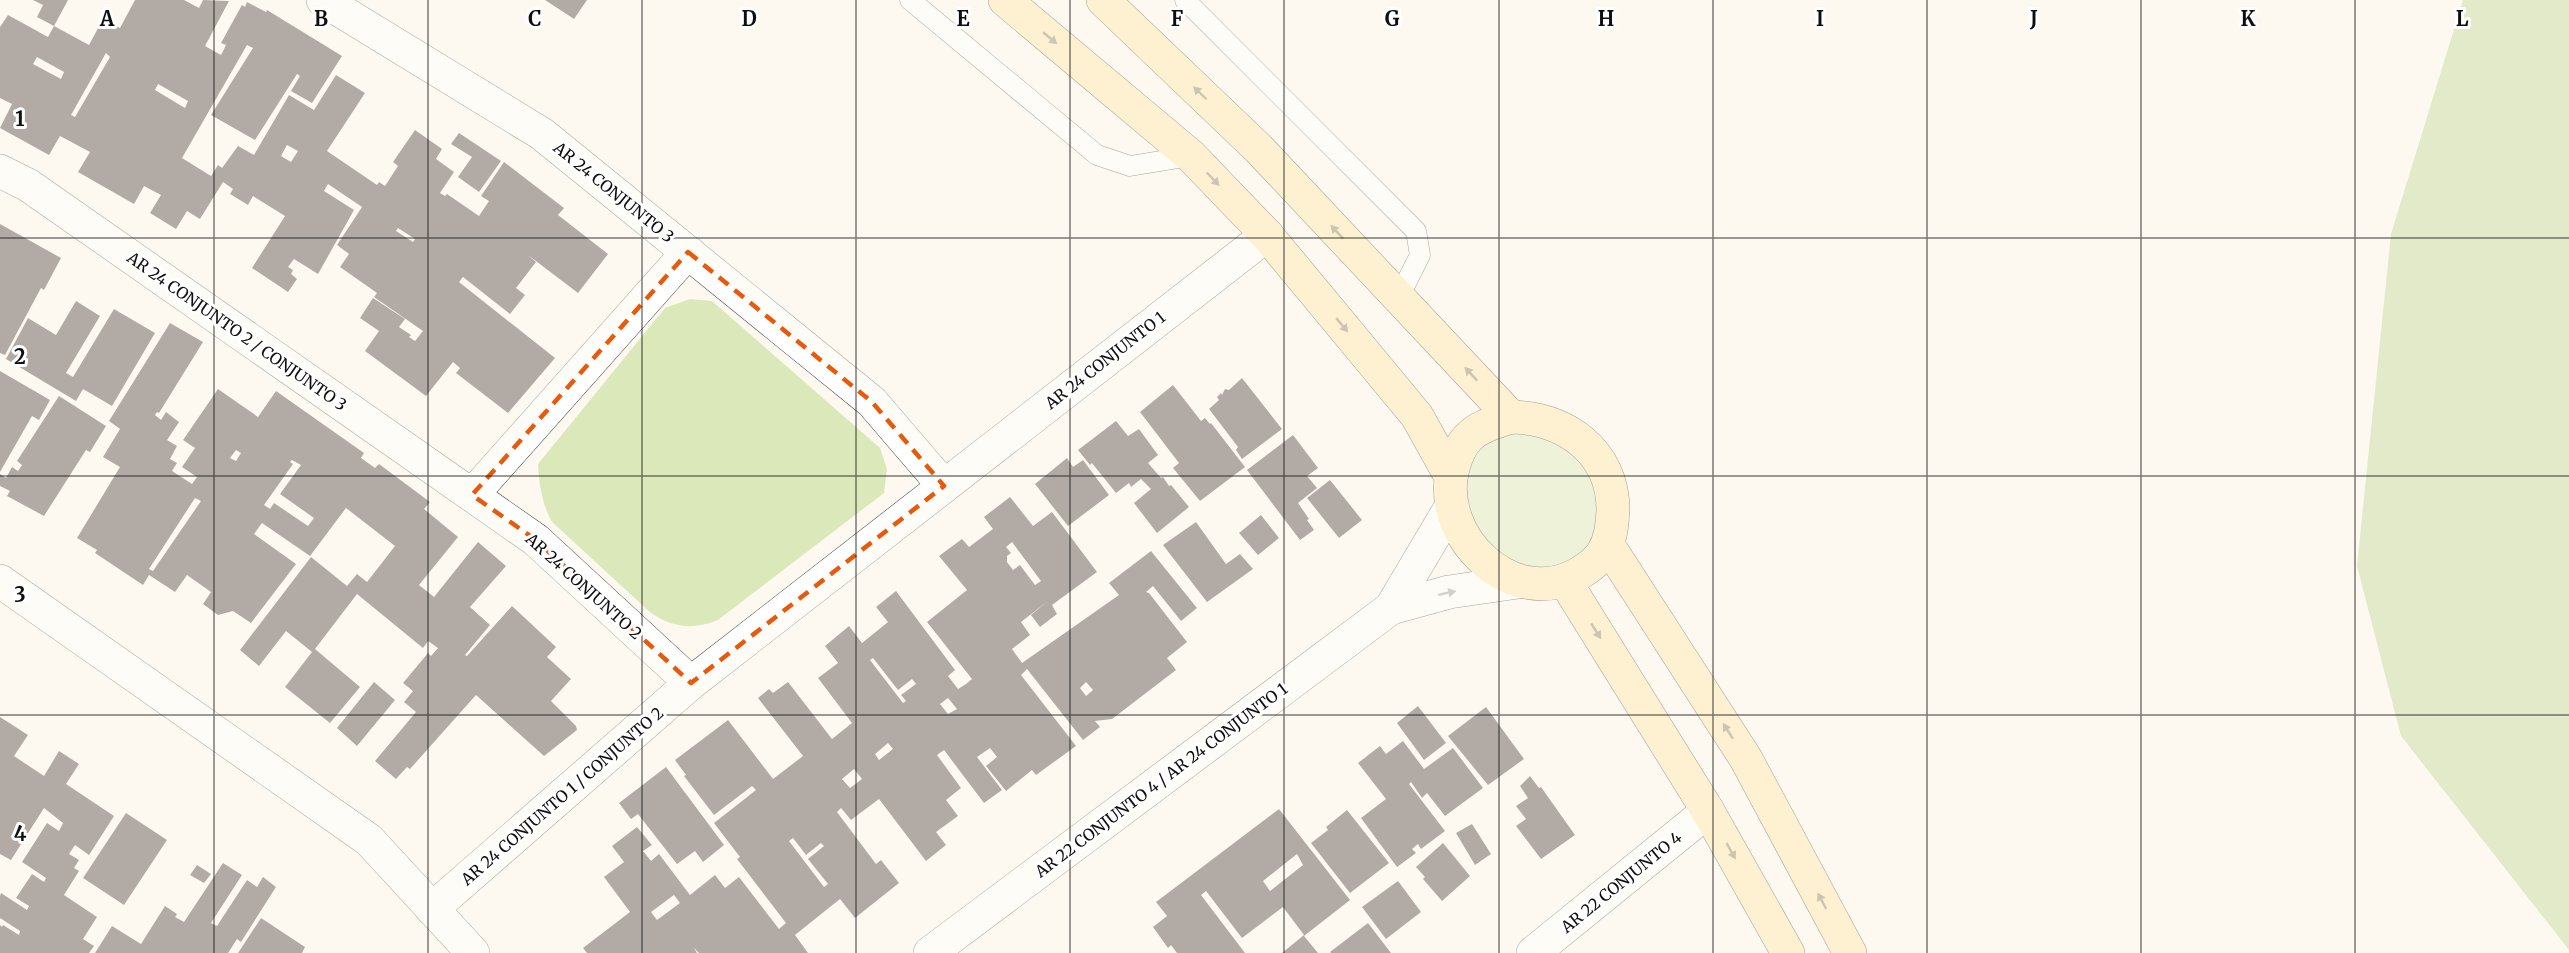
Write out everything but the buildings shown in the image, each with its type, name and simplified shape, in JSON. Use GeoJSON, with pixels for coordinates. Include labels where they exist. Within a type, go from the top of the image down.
{"type":"FeatureCollection","features":[{"type":"Feature","properties":{"kind":"street","name":"AR 24 CONJUNTO 3"},"geometry":{"type":"LineString","coordinates":[[323,0],[542,134],[688,252],[472,495]]}},
{"type":"Feature","properties":{"kind":"street"},"geometry":{"type":"LineString","coordinates":[[1005,0],[1191,156],[1267,235],[1417,416],[1451,492],[1464,537],[1479,556],[1498,571],[1518,582]]}},
{"type":"Feature","properties":{"kind":"street"},"geometry":{"type":"LineString","coordinates":[[1103,0],[1258,149],[1511,417]]}},
{"type":"Feature","properties":{"kind":"street","name":"AR 24 CONJUNTO 2 / CONJUNTO 3"},"geometry":{"type":"LineString","coordinates":[[0,171],[28,185],[472,495]]}},
{"type":"Feature","properties":{"kind":"street","name":"AR 24 CONJUNTO 1"},"geometry":{"type":"LineString","coordinates":[[944,486],[1267,235]]}},
{"type":"Feature","properties":{"kind":"street"},"geometry":{"type":"LineString","coordinates":[[688,252],[872,402],[944,486],[691,683]]}},
{"type":"Feature","properties":{"kind":"street"},"geometry":{"type":"LineString","coordinates":[[1511,417],[1533,417],[1553,423],[1575,436],[1594,453],[1606,474],[1613,500],[1612,527],[1608,545],[1584,571],[1565,581],[1544,585],[1518,582],[1449,592],[1391,608],[1451,492],[1456,458],[1468,437],[1482,427],[1511,417]]}},
{"type":"Feature","properties":{"kind":"street","name":"AR 24 CONJUNTO 2"},"geometry":{"type":"LineString","coordinates":[[472,495],[536,540],[691,683]]}},
{"type":"Feature","properties":{"kind":"street"},"geometry":{"type":"LineString","coordinates":[[1608,545],[1746,759],[1850,953]]}},
{"type":"Feature","properties":{"kind":"street"},"geometry":{"type":"LineString","coordinates":[[0,581],[369,840],[473,953]]}},
{"type":"Feature","properties":{"kind":"street"},"geometry":{"type":"LineString","coordinates":[[1565,581],[1708,811],[1788,953]]}},
{"type":"Feature","properties":{"kind":"street","name":"AR 22 CONJUNTO 4 / AR 24 CONJUNTO 1"},"geometry":{"type":"LineString","coordinates":[[930,953],[1391,608]]}},
{"type":"Feature","properties":{"kind":"street","name":"AR 24 CONJUNTO 1 / CONJUNTO 2"},"geometry":{"type":"LineString","coordinates":[[432,909],[691,683]]}},
{"type":"Feature","properties":{"kind":"street","name":"AR 22 CONJUNTO 4"},"geometry":{"type":"LineString","coordinates":[[1533,953],[1708,811]]}},
{"type":"Feature","properties":{"kind":"lane"},"geometry":{"type":"LineString","coordinates":[[910,0],[1097,154],[1130,166],[1191,156]]}},
{"type":"Feature","properties":{"kind":"lane"},"geometry":{"type":"LineString","coordinates":[[1185,0],[1416,231],[1420,255],[1399,297]]}},
{"type":"Feature","properties":{"kind":"highlighted area"},"geometry":{"type":"Polygon","coordinates":[[[688,252],[872,402],[944,486],[691,683],[536,540],[472,495],[688,252]]]}},
{"type":"Feature","properties":{"kind":"green space"},"geometry":{"type":"Polygon","coordinates":[[[2463,0],[2569,0],[2569,950],[2401,736],[2357,566],[2391,234],[2463,0]]]}},
{"type":"Feature","properties":{"kind":"green space"},"geometry":{"type":"Polygon","coordinates":[[[690,299],[712,301],[880,448],[887,469],[884,493],[718,620],[684,626],[667,622],[651,613],[552,522],[542,494],[538,464],[665,308],[690,299]]]}},
{"type":"Feature","properties":{"kind":"green space"},"geometry":{"type":"Polygon","coordinates":[[[1531,427],[1587,460],[1603,526],[1578,563],[1521,573],[1473,532],[1461,478],[1476,443],[1531,427]]]}}]}
